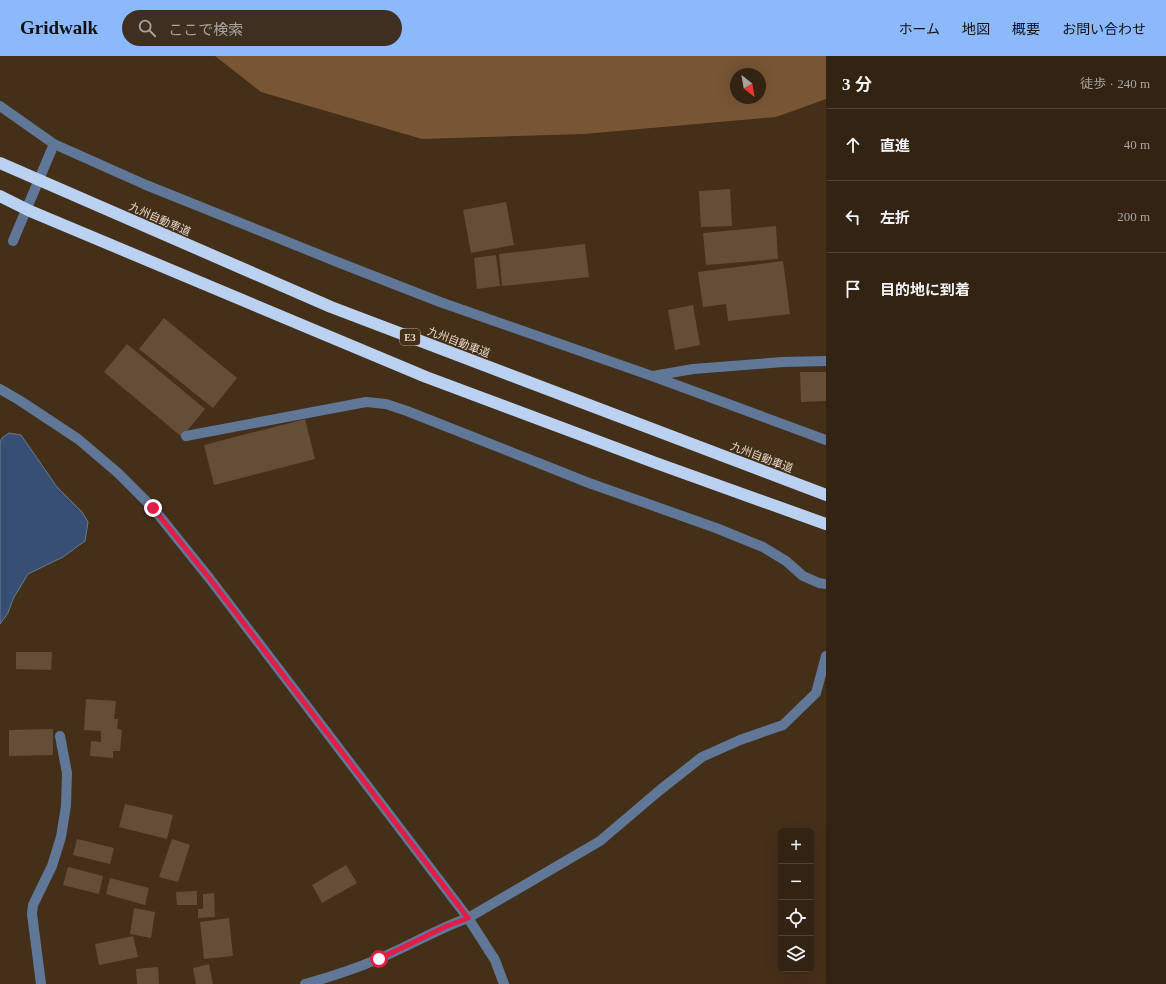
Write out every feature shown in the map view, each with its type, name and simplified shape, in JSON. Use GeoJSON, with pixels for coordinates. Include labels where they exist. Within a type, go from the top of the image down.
{"type":"FeatureCollection","features":[{"type":"Feature","properties":{"kind":"highway","name":"九州自動車道"},"geometry":{"type":"LineString","coordinates":[[0,163],[330,307],[826,495]]}},
{"type":"Feature","properties":{"kind":"highway"},"geometry":{"type":"LineString","coordinates":[[0,196],[30,211],[426,377],[656,463],[826,524]]}},
{"type":"Feature","properties":{"kind":"street"},"geometry":{"type":"LineString","coordinates":[[0,106],[54,144],[146,185],[440,302],[652,376],[826,440]]}},
{"type":"Feature","properties":{"kind":"street"},"geometry":{"type":"LineString","coordinates":[[13,241],[54,144]]}},
{"type":"Feature","properties":{"kind":"street"},"geometry":{"type":"LineString","coordinates":[[652,376],[693,369],[783,362],[826,361]]}},
{"type":"Feature","properties":{"kind":"street"},"geometry":{"type":"LineString","coordinates":[[0,389],[78,439],[118,473],[153,508],[220,591],[468,918],[495,960],[504,984]]}},
{"type":"Feature","properties":{"kind":"street"},"geometry":{"type":"LineString","coordinates":[[186,436],[366,402],[386,404],[589,483],[716,528],[762,547],[786,561],[803,576],[819,583],[826,584]]}},
{"type":"Feature","properties":{"kind":"street"},"geometry":{"type":"LineString","coordinates":[[305,984],[379,959],[447,926],[468,918],[600,841],[660,790],[702,757],[740,740],[783,725],[816,693],[826,656]]}},
{"type":"Feature","properties":{"kind":"street"},"geometry":{"type":"LineString","coordinates":[[41,984],[32,914],[33,905],[52,866],[61,837],[66,806],[67,773],[60,736]]}},
{"type":"Feature","properties":{"kind":"shaded area"},"geometry":{"type":"Polygon","coordinates":[[[215,56],[826,56],[826,99],[776,117],[584,134],[422,139],[261,92],[215,56]]]}},
{"type":"Feature","properties":{"kind":"water"},"geometry":{"type":"Polygon","coordinates":[[[9,433],[21,435],[57,487],[82,512],[88,522],[85,541],[63,557],[28,574],[13,599],[8,613],[0,624],[0,442],[2,438],[9,433]]]}},
{"type":"Feature","properties":{"kind":"building"},"geometry":{"type":"Polygon","coordinates":[[[730,189],[732,226],[701,227],[699,191],[730,189]]]}},
{"type":"Feature","properties":{"kind":"building"},"geometry":{"type":"Polygon","coordinates":[[[506,202],[514,245],[471,253],[463,210],[506,202]]]}},
{"type":"Feature","properties":{"kind":"building"},"geometry":{"type":"Polygon","coordinates":[[[776,226],[778,259],[706,265],[703,233],[776,226]]]}},
{"type":"Feature","properties":{"kind":"building"},"geometry":{"type":"Polygon","coordinates":[[[585,244],[589,277],[502,286],[499,254],[585,244]]]}},
{"type":"Feature","properties":{"kind":"building"},"geometry":{"type":"Polygon","coordinates":[[[496,255],[500,286],[477,289],[474,258],[496,255]]]}},
{"type":"Feature","properties":{"kind":"building"},"geometry":{"type":"Polygon","coordinates":[[[783,261],[790,314],[728,321],[726,304],[703,307],[698,272],[783,261]]]}},
{"type":"Feature","properties":{"kind":"building"},"geometry":{"type":"Polygon","coordinates":[[[693,305],[700,345],[675,350],[668,310],[693,305]]]}},
{"type":"Feature","properties":{"kind":"building"},"geometry":{"type":"Polygon","coordinates":[[[164,318],[237,378],[213,408],[139,349],[164,318]]]}},
{"type":"Feature","properties":{"kind":"building"},"geometry":{"type":"Polygon","coordinates":[[[127,344],[205,409],[182,437],[104,372],[127,344]]]}},
{"type":"Feature","properties":{"kind":"building"},"geometry":{"type":"Polygon","coordinates":[[[800,372],[826,372],[826,401],[801,402],[800,372]]]}},
{"type":"Feature","properties":{"kind":"building"},"geometry":{"type":"Polygon","coordinates":[[[305,419],[315,459],[214,485],[204,445],[305,419]]]}},
{"type":"Feature","properties":{"kind":"building"},"geometry":{"type":"Polygon","coordinates":[[[16,652],[52,652],[51,670],[16,669],[16,652]]]}},
{"type":"Feature","properties":{"kind":"building"},"geometry":{"type":"Polygon","coordinates":[[[86,699],[116,701],[114,719],[118,719],[117,729],[122,730],[120,751],[113,751],[113,758],[90,756],[91,741],[101,742],[101,731],[84,730],[86,699]]]}},
{"type":"Feature","properties":{"kind":"building"},"geometry":{"type":"Polygon","coordinates":[[[53,729],[53,755],[9,756],[9,730],[53,729]]]}},
{"type":"Feature","properties":{"kind":"building"},"geometry":{"type":"Polygon","coordinates":[[[125,804],[173,815],[167,839],[119,827],[125,804]]]}},
{"type":"Feature","properties":{"kind":"building"},"geometry":{"type":"Polygon","coordinates":[[[77,839],[114,848],[110,864],[73,855],[77,839]]]}},
{"type":"Feature","properties":{"kind":"building"},"geometry":{"type":"Polygon","coordinates":[[[172,839],[190,845],[178,882],[159,877],[172,839]]]}},
{"type":"Feature","properties":{"kind":"building"},"geometry":{"type":"Polygon","coordinates":[[[346,865],[357,883],[322,903],[312,885],[346,865]]]}},
{"type":"Feature","properties":{"kind":"building"},"geometry":{"type":"Polygon","coordinates":[[[68,867],[103,876],[99,894],[63,885],[68,867]]]}},
{"type":"Feature","properties":{"kind":"building"},"geometry":{"type":"Polygon","coordinates":[[[110,878],[149,888],[145,905],[106,894],[110,878]]]}},
{"type":"Feature","properties":{"kind":"building"},"geometry":{"type":"Polygon","coordinates":[[[197,891],[197,905],[177,905],[176,892],[197,891]]]}},
{"type":"Feature","properties":{"kind":"building"},"geometry":{"type":"Polygon","coordinates":[[[214,893],[215,917],[198,918],[198,909],[203,909],[203,894],[214,893]]]}},
{"type":"Feature","properties":{"kind":"building"},"geometry":{"type":"Polygon","coordinates":[[[134,908],[155,912],[151,938],[130,934],[134,908]]]}},
{"type":"Feature","properties":{"kind":"building"},"geometry":{"type":"Polygon","coordinates":[[[229,918],[233,956],[204,959],[200,922],[229,918]]]}},
{"type":"Feature","properties":{"kind":"building"},"geometry":{"type":"Polygon","coordinates":[[[133,936],[138,957],[99,965],[95,944],[133,936]]]}},
{"type":"Feature","properties":{"kind":"building"},"geometry":{"type":"Polygon","coordinates":[[[209,964],[213,984],[196,984],[193,968],[209,964]]]}},
{"type":"Feature","properties":{"kind":"building"},"geometry":{"type":"Polygon","coordinates":[[[158,967],[159,984],[137,984],[136,969],[158,967]]]}},
{"type":"Feature","properties":{"kind":"route"},"geometry":{"type":"LineString","coordinates":[[153,508],[210,579],[468,918],[447,926],[379,959]]}}]}
